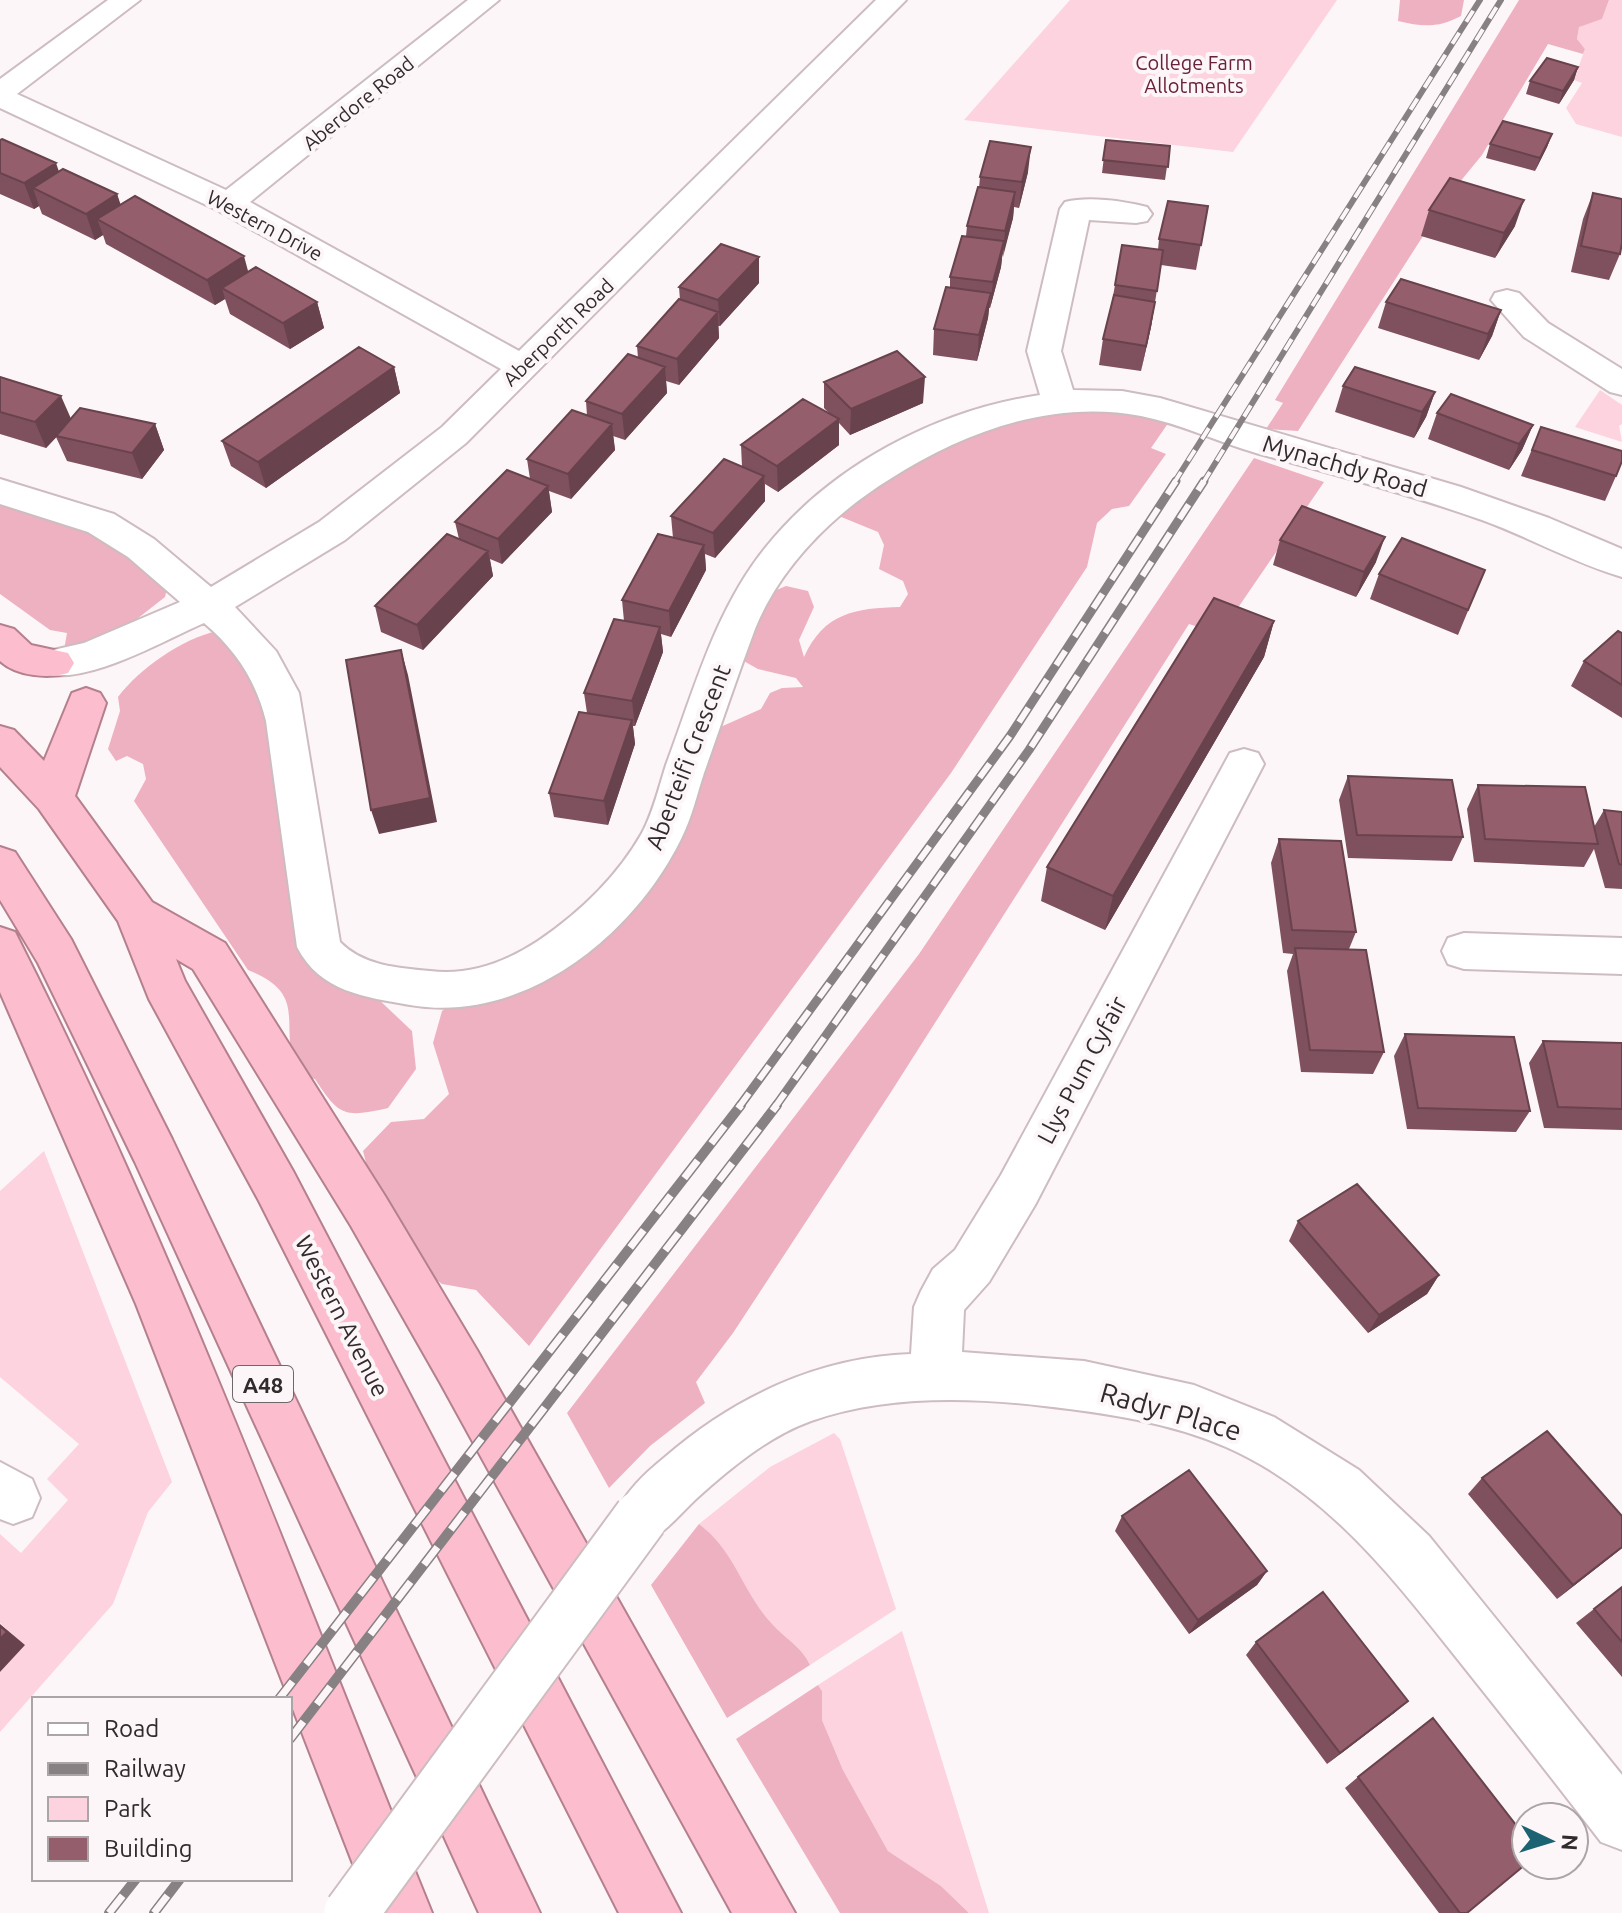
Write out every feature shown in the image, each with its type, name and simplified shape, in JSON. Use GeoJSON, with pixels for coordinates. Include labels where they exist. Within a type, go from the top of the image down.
{"type":"FeatureCollection","features":[{"type":"Feature","properties":{"kind":"highway"},"geometry":{"type":"LineString","coordinates":[[0,639],[20,657],[54,663]]}},
{"type":"Feature","properties":{"kind":"highway"},"geometry":{"type":"LineString","coordinates":[[54,798],[72,736],[86,703]]}},
{"type":"Feature","properties":{"kind":"highway","name":"Western Avenue"},"geometry":{"type":"LineString","coordinates":[[0,741],[54,798],[137,914],[165,986],[276,1186],[651,1913]]}},
{"type":"Feature","properties":{"kind":"highway","name":"A48"},"geometry":{"type":"LineString","coordinates":[[0,864],[55,952],[155,1154],[510,1913]]}},
{"type":"Feature","properties":{"kind":"highway"},"geometry":{"type":"LineString","coordinates":[[137,914],[209,956],[368,1211],[459,1367],[765,1913]]}},
{"type":"Feature","properties":{"kind":"highway"},"geometry":{"type":"LineString","coordinates":[[0,945],[48,1043],[151,1283],[402,1913]]}},
{"type":"Feature","properties":{"kind":"street"},"geometry":{"type":"LineString","coordinates":[[0,95],[126,0]]}},
{"type":"Feature","properties":{"kind":"street","name":"Aberdore Road"},"geometry":{"type":"LineString","coordinates":[[228,203],[271,173],[485,0]]}},
{"type":"Feature","properties":{"kind":"street","name":"Aberporth Road"},"geometry":{"type":"LineString","coordinates":[[86,703],[95,688],[209,617],[332,531],[454,435],[892,0]]}},
{"type":"Feature","properties":{"kind":"street","name":"Western Drive"},"geometry":{"type":"LineString","coordinates":[[0,95],[228,203],[523,367]]}},
{"type":"Feature","properties":{"kind":"street"},"geometry":{"type":"LineString","coordinates":[[1060,403],[1044,351],[1076,209],[1136,214]]}},
{"type":"Feature","properties":{"kind":"street"},"geometry":{"type":"LineString","coordinates":[[1507,300],[1536,330],[1622,384]]}},
{"type":"Feature","properties":{"kind":"street","name":"Mynachdy Road"},"geometry":{"type":"LineString","coordinates":[[1060,403],[1100,400],[1169,410],[1268,445],[1330,459],[1474,504],[1550,531],[1622,564]]}},
{"type":"Feature","properties":{"kind":"street","name":"Aberteifi Crescent"},"geometry":{"type":"LineString","coordinates":[[0,491],[122,533],[209,617],[262,661],[279,693],[319,947],[326,959],[352,975],[442,991],[475,987],[509,976],[554,954],[618,900],[646,865],[663,834],[738,620],[762,579],[810,524],[860,480],[916,446],[999,414],[1060,403]]}},
{"type":"Feature","properties":{"kind":"street","name":"Aberporth Road"},"geometry":{"type":"LineString","coordinates":[[54,663],[91,656],[125,639],[209,617]]}},
{"type":"Feature","properties":{"kind":"street","name":"Llys Pum Cyfair"},"geometry":{"type":"LineString","coordinates":[[935,1375],[939,1307],[951,1285],[972,1266],[1018,1190],[1244,764]]}},
{"type":"Feature","properties":{"kind":"street"},"geometry":{"type":"LineString","coordinates":[[1464,951],[1622,956]]}},
{"type":"Feature","properties":{"kind":"street","name":"Radyr Place"},"geometry":{"type":"LineString","coordinates":[[351,1913],[641,1517],[670,1485],[710,1452],[783,1407],[833,1389],[935,1375],[1058,1383],[1153,1400],[1238,1426],[1298,1460],[1370,1513],[1440,1592],[1622,1821]]}},
{"type":"Feature","properties":{"kind":"green space","name":"College Farm Allotments"},"geometry":{"type":"Polygon","coordinates":[[[1070,0],[1337,0],[1233,152],[964,120],[1070,0]]]}},
{"type":"Feature","properties":{"kind":"green space"},"geometry":{"type":"Polygon","coordinates":[[[1609,0],[1622,0],[1622,137],[1576,124],[1566,108],[1582,83],[1574,80],[1585,49],[1577,39],[1579,26],[1602,19],[1609,0]]]}},
{"type":"Feature","properties":{"kind":"green space"},"geometry":{"type":"Polygon","coordinates":[[[1600,390],[1622,405],[1622,424],[1619,426],[1622,442],[1575,427],[1600,390]]]}},
{"type":"Feature","properties":{"kind":"green space"},"geometry":{"type":"Polygon","coordinates":[[[44,1151],[172,1482],[148,1512],[113,1604],[0,1732],[0,1672],[24,1645],[0,1623],[0,1534],[21,1553],[68,1500],[47,1479],[79,1444],[0,1377],[0,1191],[44,1151]]]}},
{"type":"Feature","properties":{"kind":"green space"},"geometry":{"type":"Polygon","coordinates":[[[834,1433],[840,1439],[896,1609],[810,1665],[765,1616],[722,1548],[699,1524],[770,1467],[834,1433]]]}},
{"type":"Feature","properties":{"kind":"green space"},"geometry":{"type":"Polygon","coordinates":[[[902,1631],[989,1913],[969,1913],[941,1886],[888,1851],[843,1770],[822,1720],[822,1691],[818,1685],[902,1631]]]}},
{"type":"Feature","properties":{"kind":"shaded area"},"geometry":{"type":"Polygon","coordinates":[[[1400,0],[1464,0],[1461,16],[1430,25],[1398,21],[1400,0]]]}},
{"type":"Feature","properties":{"kind":"shaded area"},"geometry":{"type":"Polygon","coordinates":[[[1519,0],[1609,0],[1602,19],[1579,27],[1577,39],[1585,49],[1583,54],[1548,44],[1482,155],[1450,194],[1298,431],[1266,429],[1283,403],[1275,400],[1519,0]]]}},
{"type":"Feature","properties":{"kind":"shaded area"},"geometry":{"type":"Polygon","coordinates":[[[1075,409],[1137,411],[1171,419],[1151,448],[1166,454],[1129,506],[1112,509],[1097,523],[1087,567],[951,773],[529,1346],[476,1290],[442,1284],[409,1259],[376,1202],[363,1151],[391,1122],[424,1119],[449,1094],[433,1043],[442,1011],[460,998],[573,952],[716,729],[761,709],[770,693],[782,688],[803,687],[796,678],[758,669],[740,659],[767,594],[786,586],[808,591],[814,607],[799,640],[804,657],[812,642],[831,622],[855,612],[900,607],[908,594],[903,581],[879,569],[884,545],[878,532],[834,514],[908,461],[1000,422],[1075,409]]]}},
{"type":"Feature","properties":{"kind":"shaded area"},"geometry":{"type":"Polygon","coordinates":[[[1254,458],[1324,482],[1220,634],[1189,624],[891,1092],[733,1333],[696,1382],[705,1403],[650,1446],[609,1488],[567,1413],[919,954],[1254,458]]]}},
{"type":"Feature","properties":{"kind":"shaded area"},"geometry":{"type":"Polygon","coordinates":[[[0,495],[53,510],[169,581],[165,597],[119,633],[64,650],[67,633],[50,630],[0,594],[0,495]]]}},
{"type":"Feature","properties":{"kind":"shaded area"},"geometry":{"type":"Polygon","coordinates":[[[217,631],[260,683],[300,925],[412,1031],[416,1069],[388,1108],[361,1113],[344,1111],[330,1101],[315,1079],[299,1076],[290,1042],[289,1014],[280,991],[268,980],[248,970],[134,801],[146,779],[143,764],[127,756],[116,761],[108,749],[120,711],[118,697],[127,686],[150,665],[176,648],[217,631]]]}},
{"type":"Feature","properties":{"kind":"shaded area"},"geometry":{"type":"Polygon","coordinates":[[[699,1524],[722,1547],[765,1616],[810,1665],[727,1718],[651,1585],[699,1524]]]}},
{"type":"Feature","properties":{"kind":"shaded area"},"geometry":{"type":"Polygon","coordinates":[[[818,1685],[822,1691],[822,1720],[843,1770],[888,1851],[941,1886],[969,1913],[840,1913],[736,1739],[818,1685]]]}},
{"type":"Feature","properties":{"kind":"building"},"geometry":{"type":"Polygon","coordinates":[[[1547,58],[1578,67],[1563,91],[1530,81],[1547,58]]]}},
{"type":"Feature","properties":{"kind":"building"},"geometry":{"type":"Polygon","coordinates":[[[1503,121],[1552,134],[1540,158],[1490,144],[1503,121]]]}},
{"type":"Feature","properties":{"kind":"building"},"geometry":{"type":"Polygon","coordinates":[[[2,139],[56,163],[24,183],[0,173],[2,139]]]}},
{"type":"Feature","properties":{"kind":"building"},"geometry":{"type":"Polygon","coordinates":[[[1106,140],[1170,146],[1168,167],[1103,160],[1106,140]]]}},
{"type":"Feature","properties":{"kind":"building"},"geometry":{"type":"Polygon","coordinates":[[[990,141],[1031,147],[1022,182],[980,177],[990,141]]]}},
{"type":"Feature","properties":{"kind":"building"},"geometry":{"type":"Polygon","coordinates":[[[63,169],[117,194],[86,214],[33,188],[63,169]]]}},
{"type":"Feature","properties":{"kind":"building"},"geometry":{"type":"Polygon","coordinates":[[[1450,178],[1524,200],[1504,233],[1429,210],[1450,178]]]}},
{"type":"Feature","properties":{"kind":"building"},"geometry":{"type":"Polygon","coordinates":[[[978,187],[1015,192],[1005,231],[967,226],[978,187]]]}},
{"type":"Feature","properties":{"kind":"building"},"geometry":{"type":"Polygon","coordinates":[[[1593,193],[1622,199],[1620,254],[1581,246],[1593,193]]]}},
{"type":"Feature","properties":{"kind":"building"},"geometry":{"type":"Polygon","coordinates":[[[135,196],[244,256],[207,280],[97,219],[135,196]]]}},
{"type":"Feature","properties":{"kind":"building"},"geometry":{"type":"Polygon","coordinates":[[[1168,201],[1208,206],[1201,245],[1159,239],[1168,201]]]}},
{"type":"Feature","properties":{"kind":"building"},"geometry":{"type":"Polygon","coordinates":[[[962,236],[1004,241],[993,282],[950,277],[962,236]]]}},
{"type":"Feature","properties":{"kind":"building"},"geometry":{"type":"Polygon","coordinates":[[[721,244],[759,257],[718,300],[679,287],[721,244]]]}},
{"type":"Feature","properties":{"kind":"building"},"geometry":{"type":"Polygon","coordinates":[[[1122,245],[1163,250],[1157,291],[1115,285],[1122,245]]]}},
{"type":"Feature","properties":{"kind":"building"},"geometry":{"type":"Polygon","coordinates":[[[256,267],[317,302],[283,323],[222,288],[256,267]]]}},
{"type":"Feature","properties":{"kind":"building"},"geometry":{"type":"Polygon","coordinates":[[[1401,279],[1501,310],[1488,334],[1386,302],[1401,279]]]}},
{"type":"Feature","properties":{"kind":"building"},"geometry":{"type":"Polygon","coordinates":[[[946,287],[991,293],[979,335],[934,329],[946,287]]]}},
{"type":"Feature","properties":{"kind":"building"},"geometry":{"type":"Polygon","coordinates":[[[1114,295],[1155,302],[1146,346],[1103,339],[1114,295]]]}},
{"type":"Feature","properties":{"kind":"building"},"geometry":{"type":"Polygon","coordinates":[[[679,299],[718,312],[677,359],[637,346],[679,299]]]}},
{"type":"Feature","properties":{"kind":"building"},"geometry":{"type":"Polygon","coordinates":[[[359,347],[394,367],[258,462],[222,441],[359,347]]]}},
{"type":"Feature","properties":{"kind":"building"},"geometry":{"type":"Polygon","coordinates":[[[897,351],[925,377],[851,409],[824,382],[897,351]]]}},
{"type":"Feature","properties":{"kind":"building"},"geometry":{"type":"Polygon","coordinates":[[[628,354],[665,367],[622,414],[586,401],[628,354]]]}},
{"type":"Feature","properties":{"kind":"building"},"geometry":{"type":"Polygon","coordinates":[[[1355,367],[1435,392],[1422,412],[1343,386],[1355,367]]]}},
{"type":"Feature","properties":{"kind":"building"},"geometry":{"type":"Polygon","coordinates":[[[0,377],[61,396],[35,422],[0,412],[0,377]]]}},
{"type":"Feature","properties":{"kind":"building"},"geometry":{"type":"Polygon","coordinates":[[[1451,394],[1533,425],[1519,444],[1437,413],[1451,394]]]}},
{"type":"Feature","properties":{"kind":"building"},"geometry":{"type":"Polygon","coordinates":[[[803,399],[839,419],[777,466],[741,445],[803,399]]]}},
{"type":"Feature","properties":{"kind":"building"},"geometry":{"type":"Polygon","coordinates":[[[80,408],[155,424],[132,453],[56,436],[80,408]]]}},
{"type":"Feature","properties":{"kind":"building"},"geometry":{"type":"Polygon","coordinates":[[[572,410],[612,424],[568,474],[527,459],[572,410]]]}},
{"type":"Feature","properties":{"kind":"building"},"geometry":{"type":"Polygon","coordinates":[[[1541,427],[1622,451],[1616,476],[1532,450],[1541,427]]]}},
{"type":"Feature","properties":{"kind":"building"},"geometry":{"type":"Polygon","coordinates":[[[724,459],[764,476],[713,533],[671,516],[724,459]]]}},
{"type":"Feature","properties":{"kind":"building"},"geometry":{"type":"Polygon","coordinates":[[[507,470],[548,486],[498,539],[455,522],[507,470]]]}},
{"type":"Feature","properties":{"kind":"building"},"geometry":{"type":"Polygon","coordinates":[[[1302,506],[1385,537],[1364,572],[1280,540],[1302,506]]]}},
{"type":"Feature","properties":{"kind":"building"},"geometry":{"type":"Polygon","coordinates":[[[447,534],[488,551],[417,625],[375,606],[447,534]]]}},
{"type":"Feature","properties":{"kind":"building"},"geometry":{"type":"Polygon","coordinates":[[[658,534],[704,545],[669,611],[622,600],[658,534]]]}},
{"type":"Feature","properties":{"kind":"building"},"geometry":{"type":"Polygon","coordinates":[[[1402,538],[1485,570],[1468,610],[1379,574],[1402,538]]]}},
{"type":"Feature","properties":{"kind":"building"},"geometry":{"type":"Polygon","coordinates":[[[1214,598],[1274,621],[1113,896],[1047,867],[1214,598]]]}},
{"type":"Feature","properties":{"kind":"building"},"geometry":{"type":"Polygon","coordinates":[[[614,619],[660,627],[632,701],[584,693],[614,619]]]}},
{"type":"Feature","properties":{"kind":"building"},"geometry":{"type":"Polygon","coordinates":[[[1618,631],[1622,633],[1622,685],[1584,661],[1618,631]]]}},
{"type":"Feature","properties":{"kind":"building"},"geometry":{"type":"Polygon","coordinates":[[[401,650],[430,798],[371,810],[346,660],[401,650]]]}},
{"type":"Feature","properties":{"kind":"building"},"geometry":{"type":"Polygon","coordinates":[[[579,712],[632,720],[604,801],[549,793],[579,712]]]}},
{"type":"Feature","properties":{"kind":"building"},"geometry":{"type":"Polygon","coordinates":[[[1348,776],[1452,780],[1463,837],[1357,835],[1348,776]]]}},
{"type":"Feature","properties":{"kind":"building"},"geometry":{"type":"Polygon","coordinates":[[[1478,785],[1585,787],[1598,844],[1485,839],[1478,785]]]}},
{"type":"Feature","properties":{"kind":"building"},"geometry":{"type":"Polygon","coordinates":[[[1604,810],[1622,812],[1622,865],[1619,864],[1604,810]]]}},
{"type":"Feature","properties":{"kind":"building"},"geometry":{"type":"Polygon","coordinates":[[[1279,839],[1341,841],[1356,932],[1292,930],[1279,839]]]}},
{"type":"Feature","properties":{"kind":"building"},"geometry":{"type":"Polygon","coordinates":[[[1295,948],[1366,950],[1384,1052],[1310,1050],[1295,948]]]}},
{"type":"Feature","properties":{"kind":"building"},"geometry":{"type":"Polygon","coordinates":[[[1405,1034],[1514,1037],[1530,1111],[1418,1108],[1405,1034]]]}},
{"type":"Feature","properties":{"kind":"building"},"geometry":{"type":"Polygon","coordinates":[[[1543,1041],[1622,1043],[1622,1109],[1558,1107],[1543,1041]]]}},
{"type":"Feature","properties":{"kind":"building"},"geometry":{"type":"Polygon","coordinates":[[[1357,1184],[1439,1275],[1379,1315],[1298,1221],[1357,1184]]]}},
{"type":"Feature","properties":{"kind":"building"},"geometry":{"type":"Polygon","coordinates":[[[1547,1431],[1622,1516],[1622,1547],[1573,1585],[1482,1478],[1547,1431]]]}},
{"type":"Feature","properties":{"kind":"building"},"geometry":{"type":"Polygon","coordinates":[[[1189,1470],[1267,1571],[1198,1620],[1122,1516],[1189,1470]]]}},
{"type":"Feature","properties":{"kind":"building"},"geometry":{"type":"Polygon","coordinates":[[[1622,1587],[1622,1642],[1594,1609],[1622,1587]]]}},
{"type":"Feature","properties":{"kind":"building"},"geometry":{"type":"Polygon","coordinates":[[[1323,1592],[1408,1701],[1340,1753],[1256,1642],[1323,1592]]]}},
{"type":"Feature","properties":{"kind":"building"},"geometry":{"type":"Polygon","coordinates":[[[0,1626],[7,1632],[0,1639],[0,1626]]]}},
{"type":"Feature","properties":{"kind":"building"},"geometry":{"type":"Polygon","coordinates":[[[1433,1718],[1510,1817],[1510,1877],[1467,1913],[1460,1913],[1358,1777],[1433,1718]]]}},
{"type":"Feature","properties":{"kind":"railway"},"geometry":{"type":"LineString","coordinates":[[1174,483],[1480,0]]}},
{"type":"Feature","properties":{"kind":"railway"},"geometry":{"type":"LineString","coordinates":[[1203,483],[1501,0]]}},
{"type":"Feature","properties":{"kind":"railway"},"geometry":{"type":"LineString","coordinates":[[739,1107],[1010,736],[1176,481]]}},
{"type":"Feature","properties":{"kind":"railway"},"geometry":{"type":"LineString","coordinates":[[775,1107],[1029,750],[1204,481]]}},
{"type":"Feature","properties":{"kind":"railway"},"geometry":{"type":"LineString","coordinates":[[281,1697],[741,1105]]}},
{"type":"Feature","properties":{"kind":"railway"},"geometry":{"type":"LineString","coordinates":[[292,1736],[777,1105]]}},
{"type":"Feature","properties":{"kind":"railway"},"geometry":{"type":"LineString","coordinates":[[109,1913],[134,1881]]}},
{"type":"Feature","properties":{"kind":"railway"},"geometry":{"type":"LineString","coordinates":[[154,1913],[178,1881]]}}]}
